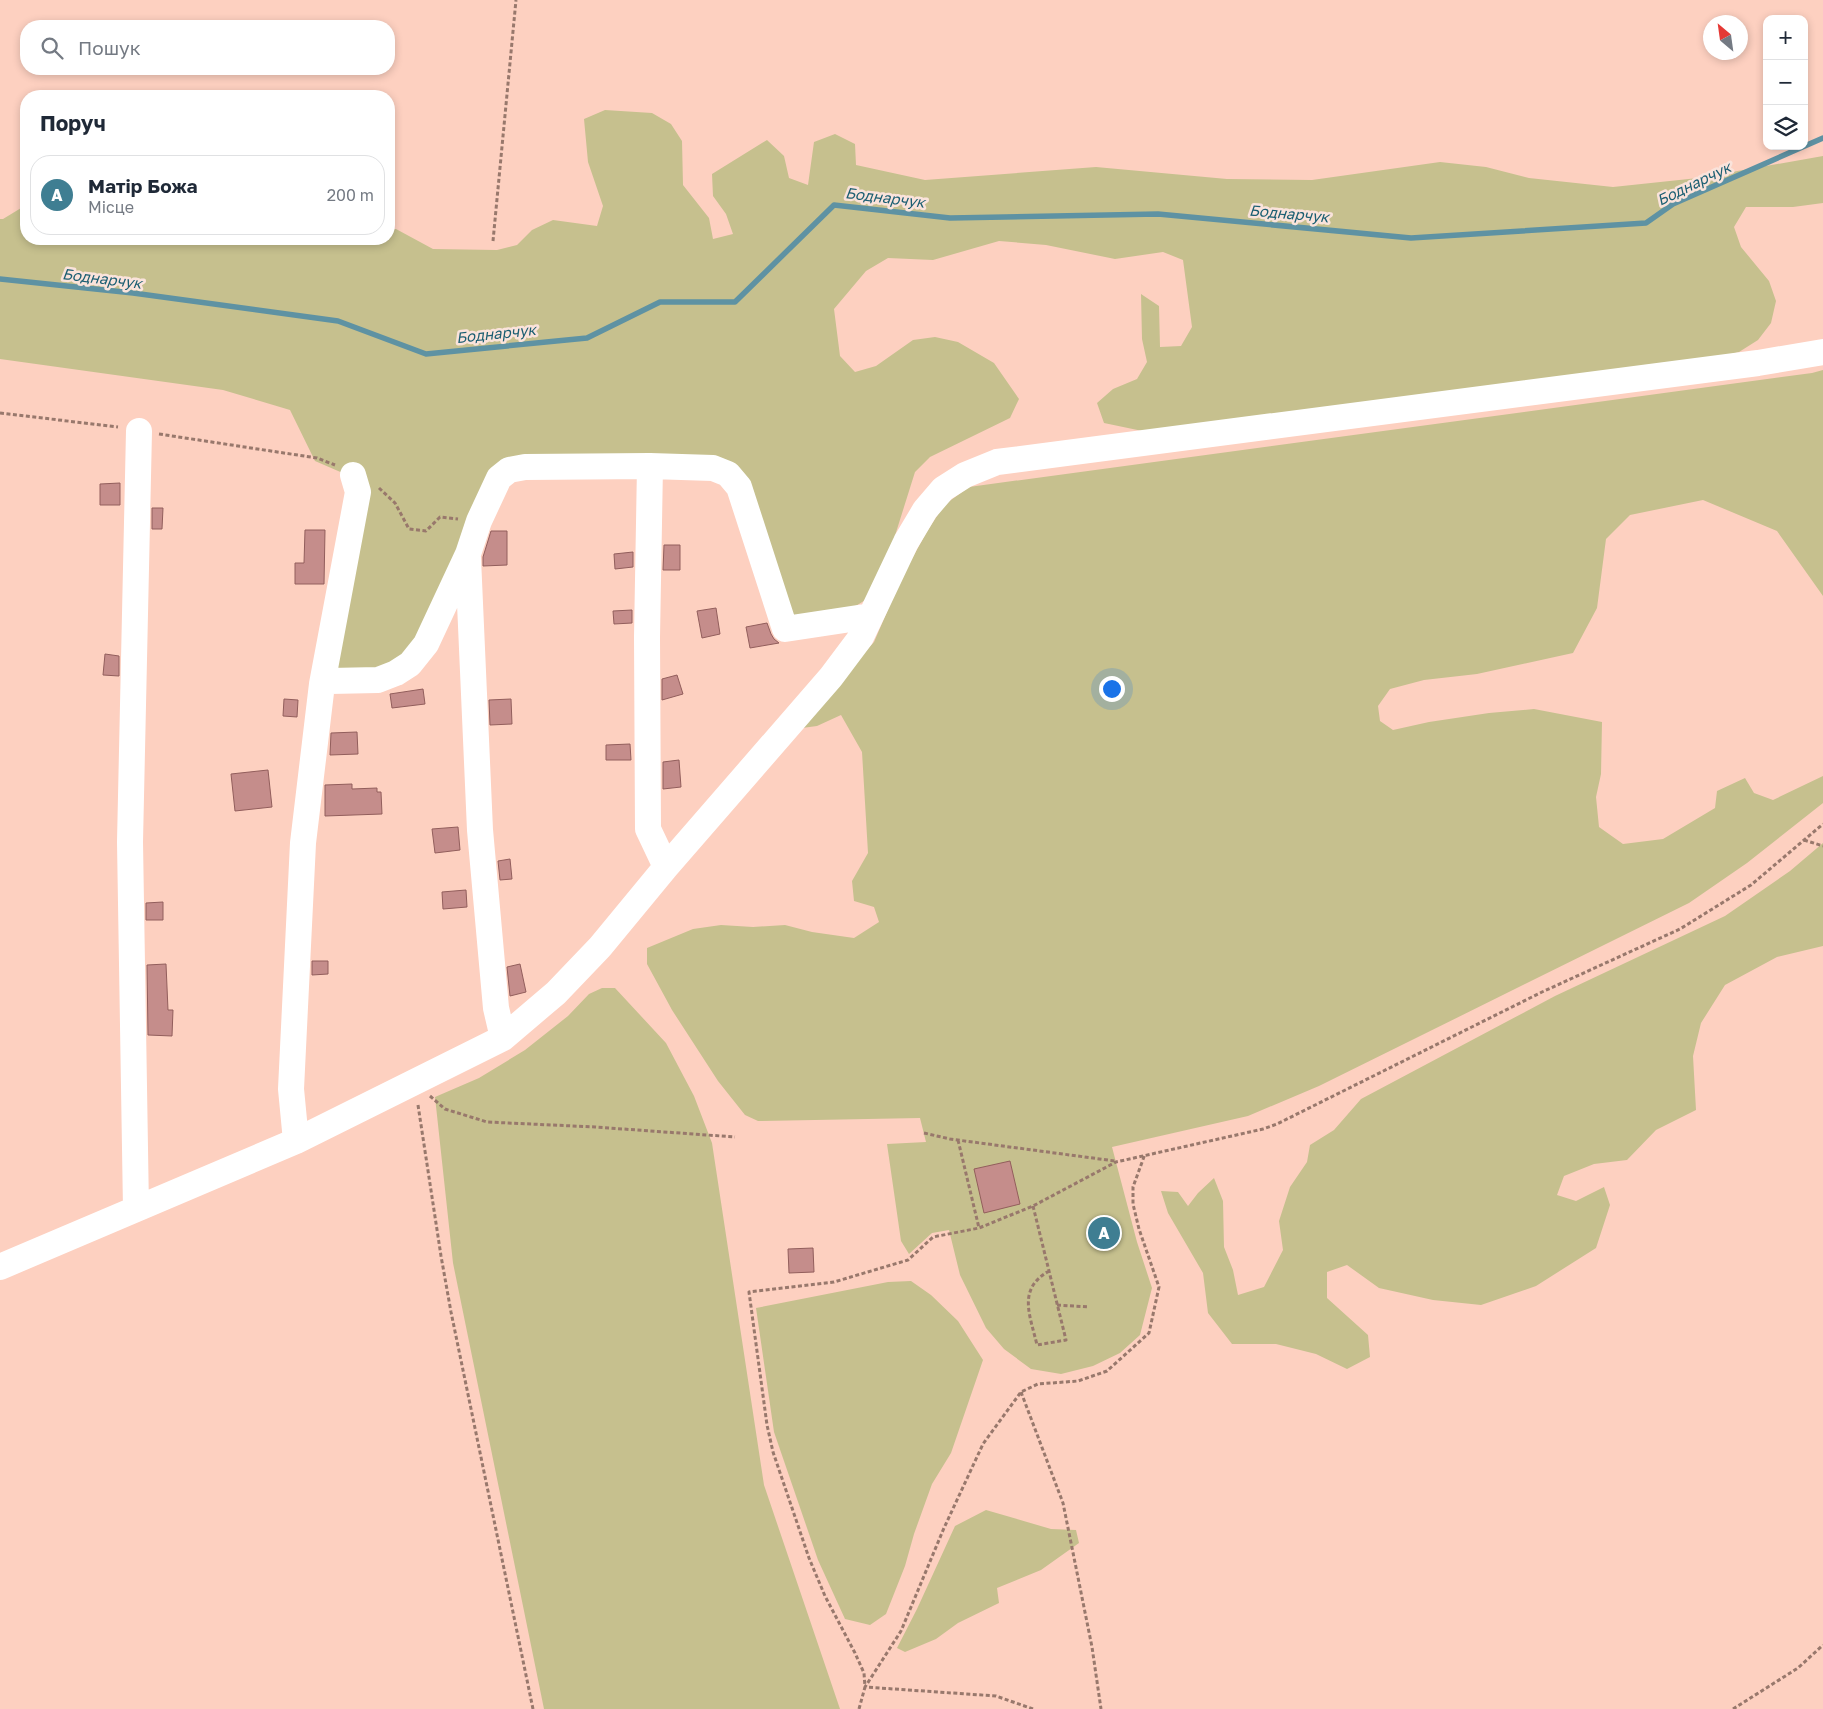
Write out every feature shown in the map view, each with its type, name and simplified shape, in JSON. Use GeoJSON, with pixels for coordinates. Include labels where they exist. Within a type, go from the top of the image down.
{"type":"FeatureCollection","features":[{"type":"Feature","properties":{"kind":"street"},"geometry":{"type":"LineString","coordinates":[[0,1267],[296,1141],[503,1038],[556,993],[594,954],[666,867],[831,677],[861,636],[906,542],[925,510],[943,489],[965,475],[997,462],[1748,364],[1823,352]]}},
{"type":"Feature","properties":{"kind":"street"},"geometry":{"type":"LineString","coordinates":[[136,1209],[130,842],[139,431]]}},
{"type":"Feature","properties":{"kind":"street"},"geometry":{"type":"LineString","coordinates":[[322,684],[330,680],[378,680],[396,673],[410,664],[426,644],[468,554],[479,521],[499,478],[509,470],[525,467],[650,466],[713,468],[728,474],[739,487],[785,629],[871,616]]}},
{"type":"Feature","properties":{"kind":"street"},"geometry":{"type":"LineString","coordinates":[[650,466],[647,637],[648,829],[666,867]]}},
{"type":"Feature","properties":{"kind":"street"},"geometry":{"type":"LineString","coordinates":[[296,1141],[291,1090],[303,843],[322,684],[358,492],[353,475]]}},
{"type":"Feature","properties":{"kind":"street"},"geometry":{"type":"LineString","coordinates":[[468,554],[480,830],[496,1008],[503,1038]]}},
{"type":"Feature","properties":{"kind":"path"},"geometry":{"type":"LineString","coordinates":[[493,241],[516,0]]}},
{"type":"Feature","properties":{"kind":"path"},"geometry":{"type":"LineString","coordinates":[[0,413],[139,431],[317,458],[353,475]]}},
{"type":"Feature","properties":{"kind":"path"},"geometry":{"type":"LineString","coordinates":[[394,503],[409,529],[426,531],[440,517]]}},
{"type":"Feature","properties":{"kind":"path"},"geometry":{"type":"LineString","coordinates":[[865,1687],[864,1673],[825,1596],[810,1558],[774,1452],[767,1425],[749,1292],[834,1282],[908,1260],[934,1238],[979,1228],[1033,1206],[1116,1162],[1278,1124],[1542,992],[1680,929],[1751,885],[1823,824]]}},
{"type":"Feature","properties":{"kind":"path"},"geometry":{"type":"LineString","coordinates":[[1804,840],[1823,846]]}},
{"type":"Feature","properties":{"kind":"path"},"geometry":{"type":"LineString","coordinates":[[414,1082],[445,1109],[487,1122],[596,1127],[735,1137]]}},
{"type":"Feature","properties":{"kind":"path"},"geometry":{"type":"LineString","coordinates":[[414,1082],[451,1312],[533,1709]]}},
{"type":"Feature","properties":{"kind":"path"},"geometry":{"type":"LineString","coordinates":[[924,1133],[958,1140],[1116,1162]]}},
{"type":"Feature","properties":{"kind":"path"},"geometry":{"type":"LineString","coordinates":[[958,1140],[979,1228]]}},
{"type":"Feature","properties":{"kind":"path"},"geometry":{"type":"LineString","coordinates":[[859,1709],[865,1687],[901,1631],[944,1528],[983,1444],[1021,1392],[1038,1384],[1078,1381],[1107,1371],[1149,1333],[1160,1287],[1139,1228],[1133,1204],[1133,1187],[1146,1154]]}},
{"type":"Feature","properties":{"kind":"path"},"geometry":{"type":"LineString","coordinates":[[1033,1206],[1066,1340],[1037,1345],[1027,1302],[1034,1283],[1040,1276],[1049,1272]]}},
{"type":"Feature","properties":{"kind":"path"},"geometry":{"type":"LineString","coordinates":[[1058,1305],[1089,1307]]}},
{"type":"Feature","properties":{"kind":"path"},"geometry":{"type":"LineString","coordinates":[[1021,1392],[1063,1503],[1092,1647],[1101,1709]]}},
{"type":"Feature","properties":{"kind":"path"},"geometry":{"type":"LineString","coordinates":[[1733,1709],[1798,1668],[1823,1645]]}},
{"type":"Feature","properties":{"kind":"path"},"geometry":{"type":"LineString","coordinates":[[865,1687],[996,1696],[1034,1709]]}},
{"type":"Feature","properties":{"kind":"shaded area"},"geometry":{"type":"Polygon","coordinates":[[[605,110],[652,113],[671,124],[682,141],[683,185],[709,218],[713,239],[733,234],[726,214],[713,196],[712,174],[767,140],[784,156],[789,178],[808,185],[814,142],[835,134],[855,144],[856,165],[925,180],[1096,167],[1227,179],[1312,180],[1440,162],[1486,167],[1529,178],[1613,187],[1698,178],[1823,156],[1823,203],[1793,207],[1746,207],[1734,227],[1741,247],[1769,281],[1776,301],[1771,323],[1758,340],[1739,352],[1670,370],[1171,437],[1104,423],[1097,403],[1113,389],[1137,379],[1147,362],[1142,339],[1141,294],[1159,306],[1160,347],[1181,346],[1192,327],[1183,260],[1163,252],[1115,259],[1046,245],[999,241],[933,260],[888,258],[866,271],[834,309],[840,356],[855,372],[876,366],[913,340],[935,337],[958,342],[994,363],[1019,399],[1010,418],[930,457],[915,472],[882,577],[872,596],[854,607],[795,618],[723,466],[515,462],[403,664],[317,677],[354,488],[345,474],[315,461],[290,410],[223,390],[0,359],[0,219],[20,209],[20,245],[395,245],[396,229],[433,249],[497,250],[517,245],[532,230],[553,220],[597,226],[603,206],[588,162],[584,119],[605,110]]]}},
{"type":"Feature","properties":{"kind":"shaded area"},"geometry":{"type":"Polygon","coordinates":[[[1823,370],[1823,596],[1777,531],[1703,500],[1630,515],[1606,539],[1597,608],[1573,653],[1477,674],[1424,680],[1390,689],[1378,706],[1380,721],[1393,730],[1429,722],[1489,713],[1534,709],[1602,722],[1601,774],[1596,797],[1599,827],[1623,844],[1663,839],[1715,808],[1717,791],[1745,778],[1754,793],[1773,800],[1823,776],[1823,803],[1747,863],[1689,903],[1319,1086],[1248,1116],[1112,1147],[1137,1242],[1152,1288],[1140,1335],[1120,1353],[1093,1366],[1061,1374],[1031,1369],[1004,1349],[986,1328],[960,1275],[949,1230],[932,1233],[909,1254],[901,1241],[887,1144],[926,1142],[920,1118],[758,1121],[745,1115],[718,1081],[672,1010],[647,964],[647,948],[693,929],[721,925],[753,927],[785,925],[812,932],[854,938],[879,922],[874,907],[854,901],[852,881],[868,853],[862,752],[841,715],[817,726],[802,728],[802,721],[874,642],[902,577],[926,533],[944,505],[969,487],[1823,370]]]}},
{"type":"Feature","properties":{"kind":"shaded area"},"geometry":{"type":"Polygon","coordinates":[[[1823,843],[1823,946],[1777,957],[1725,985],[1701,1023],[1693,1056],[1696,1110],[1656,1130],[1627,1160],[1594,1164],[1564,1176],[1557,1195],[1576,1201],[1604,1187],[1610,1205],[1596,1248],[1536,1286],[1481,1305],[1433,1300],[1379,1288],[1347,1265],[1327,1272],[1327,1298],[1368,1335],[1370,1357],[1347,1369],[1316,1354],[1276,1344],[1232,1344],[1208,1313],[1203,1273],[1168,1213],[1161,1191],[1178,1192],[1188,1206],[1198,1193],[1214,1178],[1223,1201],[1224,1247],[1233,1270],[1238,1295],[1264,1287],[1283,1250],[1279,1221],[1290,1187],[1307,1162],[1310,1145],[1334,1130],[1361,1099],[1555,996],[1725,916],[1790,871],[1823,843]]]}},
{"type":"Feature","properties":{"kind":"shaded area"},"geometry":{"type":"Polygon","coordinates":[[[602,988],[615,988],[666,1043],[694,1096],[712,1143],[764,1485],[840,1709],[544,1709],[453,1263],[435,1097],[479,1078],[525,1050],[568,1016],[589,994],[602,988]]]}},
{"type":"Feature","properties":{"kind":"shaded area"},"geometry":{"type":"Polygon","coordinates":[[[911,1281],[931,1295],[958,1321],[983,1360],[951,1453],[932,1484],[905,1566],[886,1614],[870,1625],[845,1619],[818,1560],[774,1432],[756,1308],[888,1282],[911,1281]]]}},
{"type":"Feature","properties":{"kind":"shaded area"},"geometry":{"type":"Polygon","coordinates":[[[986,1510],[1051,1529],[1076,1530],[1079,1543],[1041,1570],[997,1588],[999,1603],[958,1623],[936,1639],[905,1652],[897,1648],[955,1526],[986,1510]]]}},
{"type":"Feature","properties":{"kind":"building"},"geometry":{"type":"Polygon","coordinates":[[[120,483],[120,505],[100,505],[100,484],[120,483]]]}},
{"type":"Feature","properties":{"kind":"building"},"geometry":{"type":"Polygon","coordinates":[[[152,508],[163,508],[162,529],[152,529],[152,508]]]}},
{"type":"Feature","properties":{"kind":"building"},"geometry":{"type":"Polygon","coordinates":[[[305,530],[325,530],[324,584],[295,584],[295,563],[304,563],[305,530]]]}},
{"type":"Feature","properties":{"kind":"building"},"geometry":{"type":"Polygon","coordinates":[[[491,531],[507,531],[507,565],[483,566],[483,557],[491,531]]]}},
{"type":"Feature","properties":{"kind":"building"},"geometry":{"type":"Polygon","coordinates":[[[664,545],[680,545],[680,570],[663,570],[664,545]]]}},
{"type":"Feature","properties":{"kind":"building"},"geometry":{"type":"Polygon","coordinates":[[[633,552],[633,567],[615,569],[614,554],[633,552]]]}},
{"type":"Feature","properties":{"kind":"building"},"geometry":{"type":"Polygon","coordinates":[[[716,608],[720,634],[702,638],[697,611],[716,608]]]}},
{"type":"Feature","properties":{"kind":"building"},"geometry":{"type":"Polygon","coordinates":[[[632,610],[632,623],[614,624],[613,611],[632,610]]]}},
{"type":"Feature","properties":{"kind":"building"},"geometry":{"type":"Polygon","coordinates":[[[767,623],[774,639],[779,643],[750,648],[746,627],[767,623]]]}},
{"type":"Feature","properties":{"kind":"building"},"geometry":{"type":"Polygon","coordinates":[[[105,654],[119,656],[119,676],[103,675],[105,654]]]}},
{"type":"Feature","properties":{"kind":"building"},"geometry":{"type":"Polygon","coordinates":[[[677,675],[683,694],[662,700],[662,679],[677,675]]]}},
{"type":"Feature","properties":{"kind":"building"},"geometry":{"type":"Polygon","coordinates":[[[423,689],[425,704],[392,708],[390,694],[423,689]]]}},
{"type":"Feature","properties":{"kind":"building"},"geometry":{"type":"Polygon","coordinates":[[[284,699],[298,700],[297,717],[283,716],[284,699]]]}},
{"type":"Feature","properties":{"kind":"building"},"geometry":{"type":"Polygon","coordinates":[[[511,699],[512,724],[490,725],[489,700],[511,699]]]}},
{"type":"Feature","properties":{"kind":"building"},"geometry":{"type":"Polygon","coordinates":[[[357,732],[358,754],[330,755],[331,733],[357,732]]]}},
{"type":"Feature","properties":{"kind":"building"},"geometry":{"type":"Polygon","coordinates":[[[630,744],[631,760],[606,760],[606,745],[630,744]]]}},
{"type":"Feature","properties":{"kind":"building"},"geometry":{"type":"Polygon","coordinates":[[[679,760],[681,787],[663,789],[663,762],[679,760]]]}},
{"type":"Feature","properties":{"kind":"building"},"geometry":{"type":"Polygon","coordinates":[[[268,770],[272,807],[235,811],[231,774],[268,770]]]}},
{"type":"Feature","properties":{"kind":"building"},"geometry":{"type":"Polygon","coordinates":[[[352,784],[352,789],[377,788],[377,792],[381,792],[382,814],[325,816],[325,785],[352,784]]]}},
{"type":"Feature","properties":{"kind":"building"},"geometry":{"type":"Polygon","coordinates":[[[458,827],[460,850],[435,853],[432,829],[458,827]]]}},
{"type":"Feature","properties":{"kind":"building"},"geometry":{"type":"Polygon","coordinates":[[[510,859],[512,879],[500,880],[498,861],[510,859]]]}},
{"type":"Feature","properties":{"kind":"building"},"geometry":{"type":"Polygon","coordinates":[[[466,890],[467,907],[443,909],[442,892],[466,890]]]}},
{"type":"Feature","properties":{"kind":"building"},"geometry":{"type":"Polygon","coordinates":[[[163,902],[163,920],[146,920],[146,903],[163,902]]]}},
{"type":"Feature","properties":{"kind":"building"},"geometry":{"type":"Polygon","coordinates":[[[312,961],[328,961],[328,974],[312,975],[312,961]]]}},
{"type":"Feature","properties":{"kind":"building"},"geometry":{"type":"Polygon","coordinates":[[[166,964],[168,1010],[173,1010],[172,1036],[148,1035],[147,965],[166,964]]]}},
{"type":"Feature","properties":{"kind":"building"},"geometry":{"type":"Polygon","coordinates":[[[520,964],[526,992],[510,996],[507,967],[520,964]]]}},
{"type":"Feature","properties":{"kind":"building"},"geometry":{"type":"Polygon","coordinates":[[[1010,1161],[1020,1204],[984,1213],[974,1169],[1010,1161]]]}},
{"type":"Feature","properties":{"kind":"building"},"geometry":{"type":"Polygon","coordinates":[[[813,1248],[814,1272],[789,1273],[788,1249],[813,1248]]]}},
{"type":"Feature","properties":{"kind":"waterway","name":"Боднарчук"},"geometry":{"type":"LineString","coordinates":[[0,279],[133,293],[338,321],[426,354],[587,338],[660,302],[735,302],[834,205],[950,218],[1158,214],[1411,238],[1646,223],[1673,204],[1823,138]]}},
{"type":"Feature","properties":{"kind":"place","name":"Матір Божа"},"geometry":{"type":"Point","coordinates":[1104,1233]}}]}
